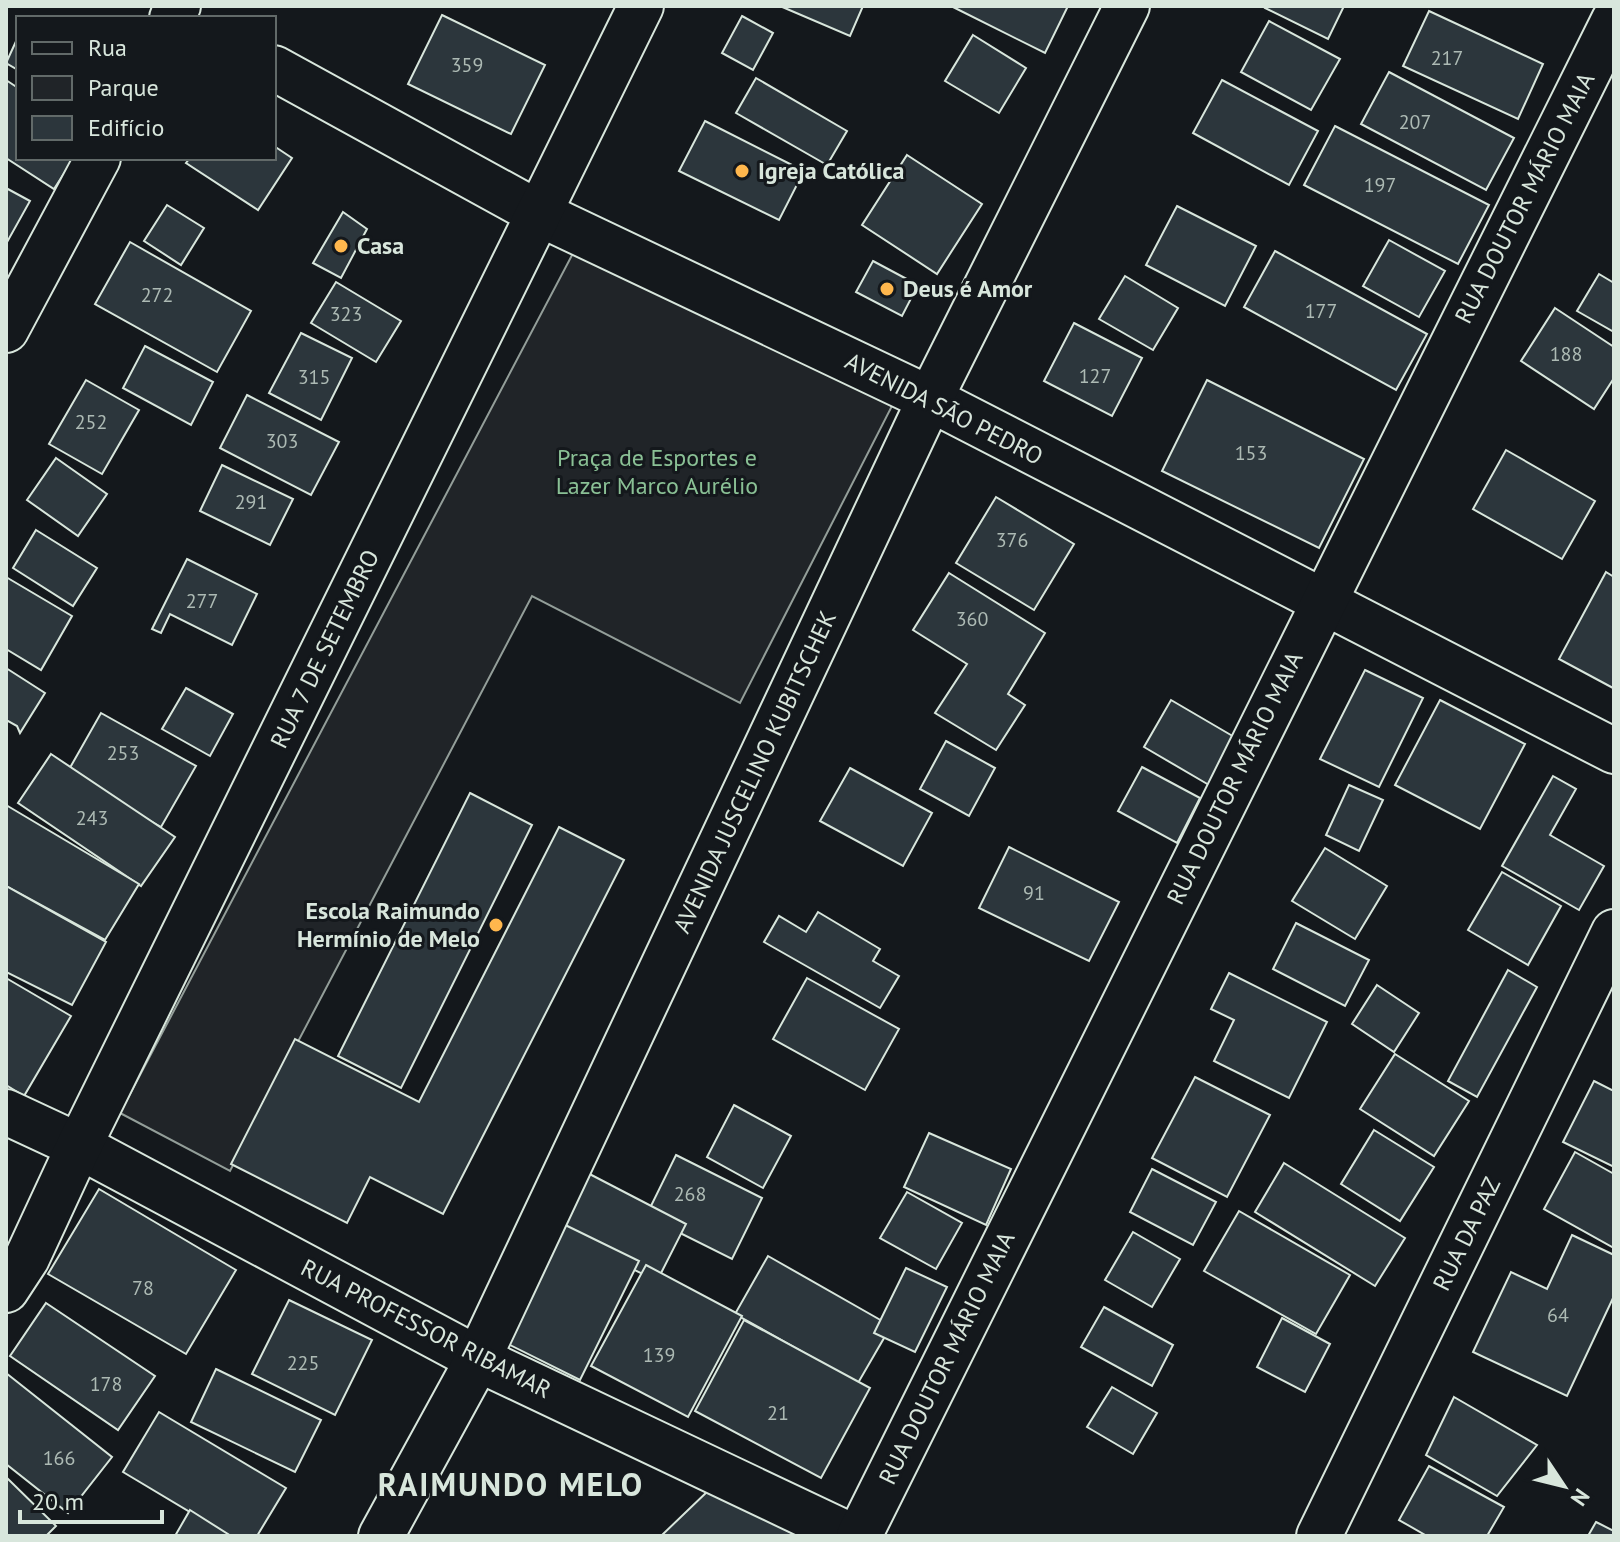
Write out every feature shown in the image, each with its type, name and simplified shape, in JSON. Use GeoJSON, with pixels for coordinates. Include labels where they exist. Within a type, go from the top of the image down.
{"type":"FeatureCollection","features":[{"type":"Feature","properties":{"kind":"street","name":"RUA 7 DE SETEMBRO"},"geometry":{"type":"LineString","coordinates":[[6,1290],[27,1258],[79,1146],[641,6]]}},
{"type":"Feature","properties":{"kind":"street","name":"AVENIDA JUSCELINO KUBITSCHEK"},"geometry":{"type":"LineString","coordinates":[[381,1536],[478,1359],[930,399],[1127,6]]}},
{"type":"Feature","properties":{"kind":"street","name":"RUA DOUTOR MÁRIO MAIA"},"geometry":{"type":"LineString","coordinates":[[859,1536],[1614,20]]}},
{"type":"Feature","properties":{"kind":"street","name":"AVENIDA SÃO PEDRO"},"geometry":{"type":"LineString","coordinates":[[276,69],[540,214],[930,399],[1614,751]]}},
{"type":"Feature","properties":{"kind":"street"},"geometry":{"type":"LineString","coordinates":[[6,330],[97,160]]}},
{"type":"Feature","properties":{"kind":"street","name":"RUA DA PAZ"},"geometry":{"type":"LineString","coordinates":[[1319,1536],[1614,932]]}},
{"type":"Feature","properties":{"kind":"street","name":"RUA PROFESSOR RIBAMAR"},"geometry":{"type":"LineString","coordinates":[[6,1112],[79,1146],[478,1359],[851,1536]]}},
{"type":"Feature","properties":{"kind":"green space","name":"Praça de Esportes e Lazer Marco Aurélio"},"geometry":{"type":"Polygon","coordinates":[[[580,240],[893,404],[740,703],[532,596],[230,1171],[120,1113],[580,240]]]}},
{"type":"Feature","properties":{"kind":"building"},"geometry":{"type":"Polygon","coordinates":[[[780,6],[863,6],[850,36],[780,6]]]}},
{"type":"Feature","properties":{"kind":"building"},"geometry":{"type":"Polygon","coordinates":[[[951,6],[1068,6],[1045,53],[951,6]]]}},
{"type":"Feature","properties":{"kind":"building"},"geometry":{"type":"Polygon","coordinates":[[[1266,6],[1344,6],[1328,39],[1266,6]]]}},
{"type":"Feature","properties":{"kind":"building"},"geometry":{"type":"Polygon","coordinates":[[[1429,11],[1543,64],[1518,119],[1403,66],[1429,11]]]}},
{"type":"Feature","properties":{"kind":"building"},"geometry":{"type":"Polygon","coordinates":[[[442,15],[545,65],[511,134],[408,84],[442,15]]]}},
{"type":"Feature","properties":{"kind":"building"},"geometry":{"type":"Polygon","coordinates":[[[742,16],[773,33],[753,70],[722,53],[742,16]]]}},
{"type":"Feature","properties":{"kind":"building"},"geometry":{"type":"Polygon","coordinates":[[[1269,21],[1340,59],[1311,110],[1241,72],[1269,21]]]}},
{"type":"Feature","properties":{"kind":"building"},"geometry":{"type":"Polygon","coordinates":[[[973,35],[1026,68],[999,113],[945,81],[973,35]]]}},
{"type":"Feature","properties":{"kind":"building"},"geometry":{"type":"Polygon","coordinates":[[[16,41],[16,69],[6,63],[16,41]]]}},
{"type":"Feature","properties":{"kind":"building"},"geometry":{"type":"Polygon","coordinates":[[[1389,72],[1514,138],[1486,190],[1361,124],[1389,72]]]}},
{"type":"Feature","properties":{"kind":"building"},"geometry":{"type":"Polygon","coordinates":[[[756,78],[847,131],[827,165],[736,113],[756,78]]]}},
{"type":"Feature","properties":{"kind":"building"},"geometry":{"type":"Polygon","coordinates":[[[6,80],[16,87],[16,160],[73,160],[54,189],[6,158],[6,80]]]}},
{"type":"Feature","properties":{"kind":"building"},"geometry":{"type":"Polygon","coordinates":[[[1222,80],[1318,131],[1289,185],[1193,133],[1222,80]]]}},
{"type":"Feature","properties":{"kind":"building","name":"Igreja Católica"},"geometry":{"type":"Polygon","coordinates":[[[705,121],[804,171],[779,220],[679,171],[705,121]]]}},
{"type":"Feature","properties":{"kind":"building"},"geometry":{"type":"Polygon","coordinates":[[[1335,126],[1489,205],[1458,264],[1304,185],[1335,126]]]}},
{"type":"Feature","properties":{"kind":"building"},"geometry":{"type":"Polygon","coordinates":[[[276,147],[292,158],[258,210],[186,163],[188,160],[276,160],[276,147]]]}},
{"type":"Feature","properties":{"kind":"building"},"geometry":{"type":"Polygon","coordinates":[[[907,155],[982,204],[937,274],[862,225],[907,155]]]}},
{"type":"Feature","properties":{"kind":"building"},"geometry":{"type":"Polygon","coordinates":[[[6,188],[30,201],[6,244],[6,188]]]}},
{"type":"Feature","properties":{"kind":"building"},"geometry":{"type":"Polygon","coordinates":[[[167,205],[204,228],[181,265],[144,241],[167,205]]]}},
{"type":"Feature","properties":{"kind":"building"},"geometry":{"type":"Polygon","coordinates":[[[1177,206],[1256,246],[1225,306],[1146,265],[1177,206]]]}},
{"type":"Feature","properties":{"kind":"building","name":"Casa"},"geometry":{"type":"Polygon","coordinates":[[[343,212],[367,229],[341,278],[313,263],[343,212]]]}},
{"type":"Feature","properties":{"kind":"building"},"geometry":{"type":"Polygon","coordinates":[[[1389,240],[1445,271],[1419,317],[1363,286],[1389,240]]]}},
{"type":"Feature","properties":{"kind":"building"},"geometry":{"type":"Polygon","coordinates":[[[130,242],[251,311],[217,372],[95,304],[130,242]]]}},
{"type":"Feature","properties":{"kind":"building"},"geometry":{"type":"Polygon","coordinates":[[[1275,251],[1427,334],[1396,390],[1244,307],[1275,251]]]}},
{"type":"Feature","properties":{"kind":"building","name":"Deus é Amor"},"geometry":{"type":"Polygon","coordinates":[[[873,261],[918,285],[902,316],[856,292],[873,261]]]}},
{"type":"Feature","properties":{"kind":"building"},"geometry":{"type":"Polygon","coordinates":[[[1599,274],[1614,283],[1614,332],[1577,311],[1599,274]]]}},
{"type":"Feature","properties":{"kind":"building"},"geometry":{"type":"Polygon","coordinates":[[[1125,276],[1178,308],[1153,350],[1099,319],[1125,276]]]}},
{"type":"Feature","properties":{"kind":"building"},"geometry":{"type":"Polygon","coordinates":[[[336,282],[401,321],[376,362],[311,323],[336,282]]]}},
{"type":"Feature","properties":{"kind":"building"},"geometry":{"type":"Polygon","coordinates":[[[1555,308],[1614,347],[1614,378],[1594,409],[1521,361],[1555,308]]]}},
{"type":"Feature","properties":{"kind":"building"},"geometry":{"type":"Polygon","coordinates":[[[1074,323],[1142,358],[1112,416],[1044,381],[1074,323]]]}},
{"type":"Feature","properties":{"kind":"building"},"geometry":{"type":"Polygon","coordinates":[[[301,333],[352,358],[321,420],[269,393],[301,333]]]}},
{"type":"Feature","properties":{"kind":"building"},"geometry":{"type":"Polygon","coordinates":[[[145,346],[213,382],[191,425],[123,388],[145,346]]]}},
{"type":"Feature","properties":{"kind":"building"},"geometry":{"type":"Polygon","coordinates":[[[86,380],[139,410],[102,474],[49,444],[86,380]]]}},
{"type":"Feature","properties":{"kind":"building"},"geometry":{"type":"Polygon","coordinates":[[[1207,380],[1364,459],[1319,548],[1162,471],[1207,380]]]}},
{"type":"Feature","properties":{"kind":"building"},"geometry":{"type":"Polygon","coordinates":[[[247,395],[339,442],[311,495],[220,448],[247,395]]]}},
{"type":"Feature","properties":{"kind":"building"},"geometry":{"type":"Polygon","coordinates":[[[1506,450],[1595,501],[1562,559],[1473,509],[1506,450]]]}},
{"type":"Feature","properties":{"kind":"building"},"geometry":{"type":"Polygon","coordinates":[[[56,458],[107,494],[78,536],[27,500],[56,458]]]}},
{"type":"Feature","properties":{"kind":"building"},"geometry":{"type":"Polygon","coordinates":[[[222,465],[293,499],[270,545],[200,511],[222,465]]]}},
{"type":"Feature","properties":{"kind":"building"},"geometry":{"type":"Polygon","coordinates":[[[996,497],[1074,544],[1034,610],[956,563],[996,497]]]}},
{"type":"Feature","properties":{"kind":"building"},"geometry":{"type":"Polygon","coordinates":[[[36,530],[97,568],[73,606],[13,568],[36,530]]]}},
{"type":"Feature","properties":{"kind":"building"},"geometry":{"type":"Polygon","coordinates":[[[187,559],[257,594],[232,645],[170,614],[161,633],[152,629],[187,559]]]}},
{"type":"Feature","properties":{"kind":"building"},"geometry":{"type":"Polygon","coordinates":[[[1606,572],[1614,577],[1613,688],[1559,659],[1606,572]]]}},
{"type":"Feature","properties":{"kind":"building"},"geometry":{"type":"Polygon","coordinates":[[[949,573],[1045,633],[1008,694],[1025,705],[996,750],[935,713],[967,664],[913,630],[949,573]]]}},
{"type":"Feature","properties":{"kind":"building"},"geometry":{"type":"Polygon","coordinates":[[[6,577],[72,616],[41,670],[6,649],[6,577]]]}},
{"type":"Feature","properties":{"kind":"building"},"geometry":{"type":"Polygon","coordinates":[[[6,668],[45,693],[20,733],[17,726],[6,720],[6,668]]]}},
{"type":"Feature","properties":{"kind":"building"},"geometry":{"type":"Polygon","coordinates":[[[1365,670],[1423,698],[1379,787],[1320,759],[1365,670]]]}},
{"type":"Feature","properties":{"kind":"building"},"geometry":{"type":"Polygon","coordinates":[[[186,688],[233,714],[210,756],[162,729],[186,688]]]}},
{"type":"Feature","properties":{"kind":"building"},"geometry":{"type":"Polygon","coordinates":[[[1171,700],[1236,738],[1209,785],[1144,747],[1171,700]]]}},
{"type":"Feature","properties":{"kind":"building"},"geometry":{"type":"Polygon","coordinates":[[[1440,700],[1525,744],[1480,829],[1395,785],[1440,700]]]}},
{"type":"Feature","properties":{"kind":"building"},"geometry":{"type":"Polygon","coordinates":[[[101,713],[196,766],[161,827],[67,773],[101,713]]]}},
{"type":"Feature","properties":{"kind":"building"},"geometry":{"type":"Polygon","coordinates":[[[946,741],[995,768],[969,816],[920,789],[946,741]]]}},
{"type":"Feature","properties":{"kind":"building"},"geometry":{"type":"Polygon","coordinates":[[[51,754],[175,837],[141,886],[18,803],[51,754]]]}},
{"type":"Feature","properties":{"kind":"building"},"geometry":{"type":"Polygon","coordinates":[[[1142,767],[1200,798],[1177,843],[1118,811],[1142,767]]]}},
{"type":"Feature","properties":{"kind":"building"},"geometry":{"type":"Polygon","coordinates":[[[850,768],[932,813],[903,866],[820,821],[850,768]]]}},
{"type":"Feature","properties":{"kind":"building"},"geometry":{"type":"Polygon","coordinates":[[[1553,776],[1576,789],[1550,835],[1604,866],[1579,910],[1502,866],[1553,776]]]}},
{"type":"Feature","properties":{"kind":"building"},"geometry":{"type":"Polygon","coordinates":[[[1349,785],[1383,800],[1359,851],[1326,835],[1349,785]]]}},
{"type":"Feature","properties":{"kind":"building"},"geometry":{"type":"Polygon","coordinates":[[[470,793],[532,825],[401,1088],[338,1056],[470,793]]]}},
{"type":"Feature","properties":{"kind":"building"},"geometry":{"type":"Polygon","coordinates":[[[6,805],[139,884],[105,940],[6,886],[6,805]]]}},
{"type":"Feature","properties":{"kind":"building"},"geometry":{"type":"Polygon","coordinates":[[[559,827],[624,860],[443,1214],[370,1177],[347,1223],[231,1164],[295,1039],[419,1102],[559,827]]]}},
{"type":"Feature","properties":{"kind":"building"},"geometry":{"type":"Polygon","coordinates":[[[1009,847],[1119,902],[1089,961],[979,908],[1009,847]]]}},
{"type":"Feature","properties":{"kind":"building"},"geometry":{"type":"Polygon","coordinates":[[[1325,848],[1387,886],[1355,939],[1292,901],[1325,848]]]}},
{"type":"Feature","properties":{"kind":"building"},"geometry":{"type":"Polygon","coordinates":[[[1502,872],[1561,906],[1528,965],[1468,930],[1502,872]]]}},
{"type":"Feature","properties":{"kind":"building"},"geometry":{"type":"Polygon","coordinates":[[[6,886],[106,942],[72,1005],[6,972],[6,886]]]}},
{"type":"Feature","properties":{"kind":"building"},"geometry":{"type":"Polygon","coordinates":[[[818,912],[880,949],[873,961],[899,976],[880,1008],[764,942],[779,916],[806,932],[818,912]]]}},
{"type":"Feature","properties":{"kind":"building"},"geometry":{"type":"Polygon","coordinates":[[[1296,923],[1369,960],[1345,1006],[1273,969],[1296,923]]]}},
{"type":"Feature","properties":{"kind":"building"},"geometry":{"type":"Polygon","coordinates":[[[1508,970],[1537,987],[1477,1097],[1448,1081],[1508,970]]]}},
{"type":"Feature","properties":{"kind":"building"},"geometry":{"type":"Polygon","coordinates":[[[1229,973],[1327,1022],[1289,1098],[1214,1061],[1234,1020],[1211,1009],[1229,973]]]}},
{"type":"Feature","properties":{"kind":"building"},"geometry":{"type":"Polygon","coordinates":[[[6,978],[71,1016],[24,1096],[6,1085],[6,978]]]}},
{"type":"Feature","properties":{"kind":"building"},"geometry":{"type":"Polygon","coordinates":[[[807,978],[899,1029],[865,1090],[773,1039],[807,978]]]}},
{"type":"Feature","properties":{"kind":"building"},"geometry":{"type":"Polygon","coordinates":[[[1377,985],[1419,1013],[1394,1052],[1352,1024],[1377,985]]]}},
{"type":"Feature","properties":{"kind":"building"},"geometry":{"type":"Polygon","coordinates":[[[1395,1054],[1469,1101],[1434,1156],[1360,1109],[1395,1054]]]}},
{"type":"Feature","properties":{"kind":"building"},"geometry":{"type":"Polygon","coordinates":[[[1195,1077],[1270,1115],[1227,1197],[1152,1158],[1195,1077]]]}},
{"type":"Feature","properties":{"kind":"building"},"geometry":{"type":"Polygon","coordinates":[[[1594,1081],[1614,1091],[1614,1167],[1563,1142],[1594,1081]]]}},
{"type":"Feature","properties":{"kind":"building"},"geometry":{"type":"Polygon","coordinates":[[[734,1105],[791,1136],[763,1188],[707,1157],[734,1105]]]}},
{"type":"Feature","properties":{"kind":"building"},"geometry":{"type":"Polygon","coordinates":[[[1374,1130],[1434,1167],[1400,1221],[1341,1184],[1374,1130]]]}},
{"type":"Feature","properties":{"kind":"building"},"geometry":{"type":"Polygon","coordinates":[[[929,1133],[1011,1169],[986,1225],[904,1187],[929,1133]]]}},
{"type":"Feature","properties":{"kind":"building"},"geometry":{"type":"Polygon","coordinates":[[[1575,1152],[1614,1174],[1614,1248],[1544,1209],[1575,1152]]]}},
{"type":"Feature","properties":{"kind":"building"},"geometry":{"type":"Polygon","coordinates":[[[676,1155],[762,1198],[732,1259],[646,1216],[676,1155]]]}},
{"type":"Feature","properties":{"kind":"building"},"geometry":{"type":"Polygon","coordinates":[[[1284,1163],[1405,1238],[1375,1286],[1255,1212],[1284,1163]]]}},
{"type":"Feature","properties":{"kind":"building"},"geometry":{"type":"Polygon","coordinates":[[[578,1168],[686,1224],[657,1281],[551,1229],[578,1168]]]}},
{"type":"Feature","properties":{"kind":"building"},"geometry":{"type":"Polygon","coordinates":[[[1152,1169],[1216,1202],[1193,1245],[1130,1212],[1152,1169]]]}},
{"type":"Feature","properties":{"kind":"building"},"geometry":{"type":"Polygon","coordinates":[[[99,1189],[236,1270],[186,1354],[48,1274],[99,1189]]]}},
{"type":"Feature","properties":{"kind":"building"},"geometry":{"type":"Polygon","coordinates":[[[907,1192],[962,1223],[936,1269],[880,1238],[907,1192]]]}},
{"type":"Feature","properties":{"kind":"building"},"geometry":{"type":"Polygon","coordinates":[[[1239,1211],[1350,1275],[1316,1334],[1204,1271],[1239,1211]]]}},
{"type":"Feature","properties":{"kind":"building"},"geometry":{"type":"Polygon","coordinates":[[[555,1220],[639,1261],[580,1380],[496,1338],[555,1220]]]}},
{"type":"Feature","properties":{"kind":"building"},"geometry":{"type":"Polygon","coordinates":[[[1133,1232],[1180,1259],[1152,1307],[1105,1280],[1133,1232]]]}},
{"type":"Feature","properties":{"kind":"building"},"geometry":{"type":"Polygon","coordinates":[[[1572,1235],[1614,1255],[1614,1296],[1567,1396],[1473,1352],[1511,1272],[1547,1289],[1572,1235]]]}},
{"type":"Feature","properties":{"kind":"building"},"geometry":{"type":"Polygon","coordinates":[[[768,1256],[891,1326],[858,1383],[735,1314],[768,1256]]]}},
{"type":"Feature","properties":{"kind":"building"},"geometry":{"type":"Polygon","coordinates":[[[646,1265],[742,1316],[688,1417],[591,1366],[646,1265]]]}},
{"type":"Feature","properties":{"kind":"building"},"geometry":{"type":"Polygon","coordinates":[[[906,1268],[947,1287],[915,1352],[874,1333],[906,1268]]]}},
{"type":"Feature","properties":{"kind":"building"},"geometry":{"type":"Polygon","coordinates":[[[289,1300],[372,1340],[335,1415],[252,1374],[289,1300]]]}},
{"type":"Feature","properties":{"kind":"building"},"geometry":{"type":"Polygon","coordinates":[[[46,1303],[155,1376],[118,1430],[10,1356],[46,1303]]]}},
{"type":"Feature","properties":{"kind":"building"},"geometry":{"type":"Polygon","coordinates":[[[1104,1307],[1173,1345],[1152,1386],[1081,1347],[1104,1307]]]}},
{"type":"Feature","properties":{"kind":"building"},"geometry":{"type":"Polygon","coordinates":[[[1282,1318],[1330,1344],[1305,1392],[1257,1367],[1282,1318]]]}},
{"type":"Feature","properties":{"kind":"building"},"geometry":{"type":"Polygon","coordinates":[[[744,1320],[870,1388],[821,1478],[695,1411],[744,1320]]]}},
{"type":"Feature","properties":{"kind":"building"},"geometry":{"type":"Polygon","coordinates":[[[216,1369],[321,1420],[295,1472],[191,1422],[216,1369]]]}},
{"type":"Feature","properties":{"kind":"building"},"geometry":{"type":"Polygon","coordinates":[[[6,1373],[112,1457],[68,1513],[6,1464],[6,1373]]]}},
{"type":"Feature","properties":{"kind":"building"},"geometry":{"type":"Polygon","coordinates":[[[1112,1387],[1157,1413],[1133,1454],[1087,1427],[1112,1387]]]}},
{"type":"Feature","properties":{"kind":"building"},"geometry":{"type":"Polygon","coordinates":[[[1454,1397],[1537,1445],[1497,1496],[1426,1455],[1454,1397]]]}},
{"type":"Feature","properties":{"kind":"building"},"geometry":{"type":"Polygon","coordinates":[[[159,1412],[286,1488],[257,1536],[230,1536],[123,1472],[159,1412]]]}},
{"type":"Feature","properties":{"kind":"building"},"geometry":{"type":"Polygon","coordinates":[[[1429,1466],[1504,1507],[1487,1536],[1427,1536],[1399,1520],[1429,1466]]]}},
{"type":"Feature","properties":{"kind":"building"},"geometry":{"type":"Polygon","coordinates":[[[6,1477],[56,1526],[46,1536],[6,1536],[6,1477]]]}},
{"type":"Feature","properties":{"kind":"building"},"geometry":{"type":"Polygon","coordinates":[[[710,1489],[798,1536],[661,1536],[710,1489]]]}},
{"type":"Feature","properties":{"kind":"building"},"geometry":{"type":"Polygon","coordinates":[[[190,1510],[231,1536],[175,1536],[190,1510]]]}},
{"type":"Feature","properties":{"kind":"building"},"geometry":{"type":"Polygon","coordinates":[[[1596,1522],[1614,1531],[1614,1536],[1588,1536],[1596,1522]]]}},
{"type":"Feature","properties":{"kind":"place","name":"Igreja Católica"},"geometry":{"type":"Point","coordinates":[742,171]}},
{"type":"Feature","properties":{"kind":"place","name":"Casa"},"geometry":{"type":"Point","coordinates":[341,246]}},
{"type":"Feature","properties":{"kind":"place","name":"Deus é Amor"},"geometry":{"type":"Point","coordinates":[887,289]}},
{"type":"Feature","properties":{"kind":"place","name":"Escola Raimundo Hermínio de Melo"},"geometry":{"type":"Point","coordinates":[496,925]}},
{"type":"Feature","properties":{"kind":"district","name":"RAIMUNDO MELO"},"geometry":{"type":"Point","coordinates":[511,1485]}}]}
